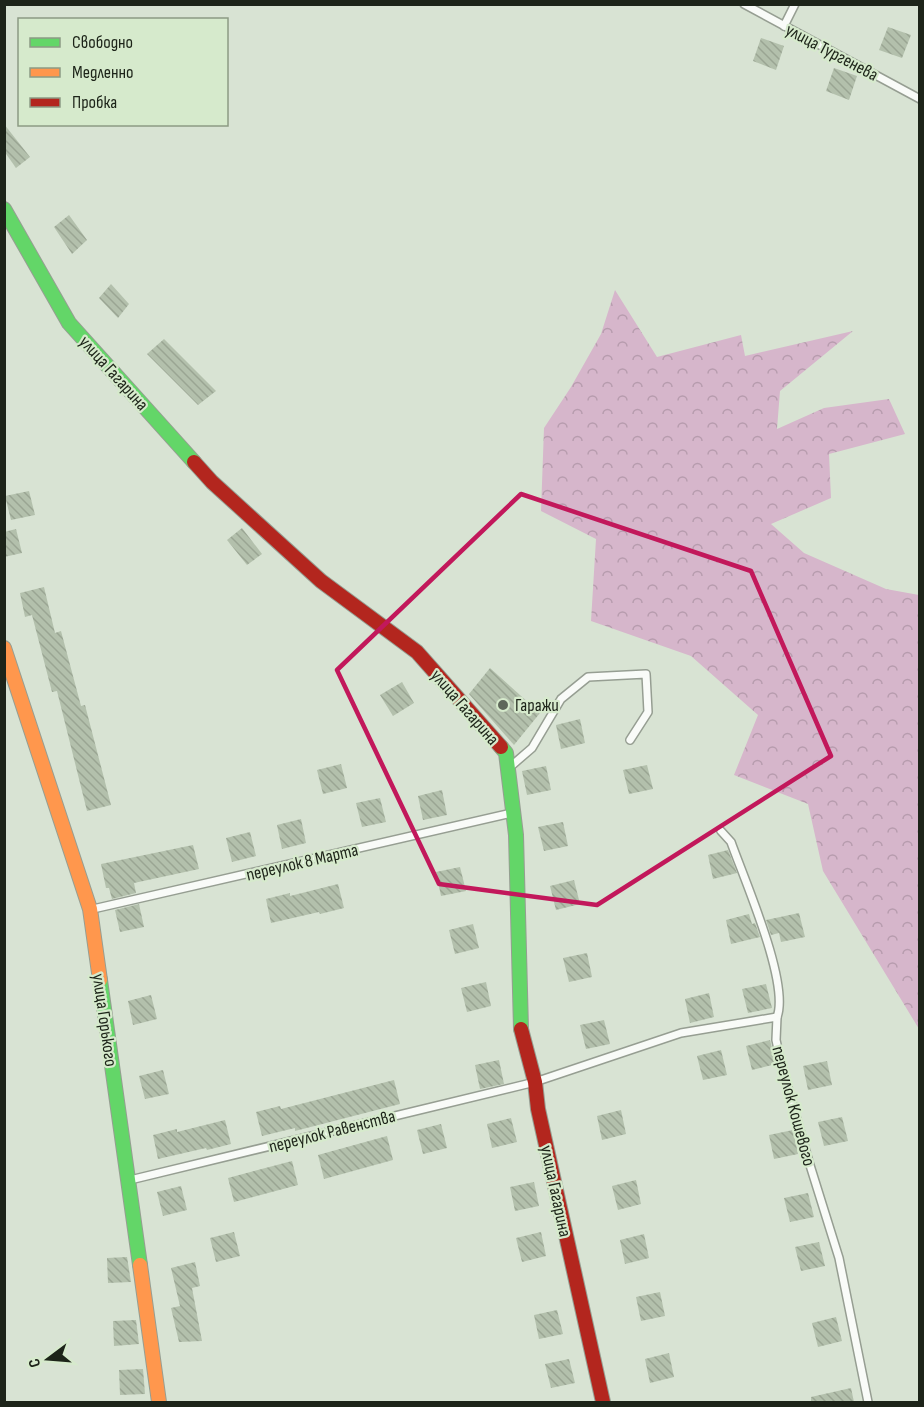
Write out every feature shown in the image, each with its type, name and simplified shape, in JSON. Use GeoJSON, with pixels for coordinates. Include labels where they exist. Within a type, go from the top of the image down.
{"type":"FeatureCollection","features":[{"type":"Feature","properties":{"kind":"street","name":"улица Гагарина"},"geometry":{"type":"LineString","coordinates":[[4,209],[69,323],[212,482],[321,581],[417,652],[506,753],[516,835],[520,1032],[536,1082],[538,1109],[603,1402]]}},
{"type":"Feature","properties":{"kind":"street","name":"улица Горького"},"geometry":{"type":"LineString","coordinates":[[4,648],[90,909],[159,1402]]}},
{"type":"Feature","properties":{"kind":"lane","name":"улица Тургенева"},"geometry":{"type":"LineString","coordinates":[[744,4],[920,99]]}},
{"type":"Feature","properties":{"kind":"lane"},"geometry":{"type":"LineString","coordinates":[[784,26],[795,4]]}},
{"type":"Feature","properties":{"kind":"lane"},"geometry":{"type":"LineString","coordinates":[[508,768],[532,748],[561,699],[588,677],[646,674],[648,712],[630,740]]}},
{"type":"Feature","properties":{"kind":"lane","name":"переулок 8 Марта"},"geometry":{"type":"LineString","coordinates":[[90,909],[513,813]]}},
{"type":"Feature","properties":{"kind":"lane","name":"переулок Кошевого"},"geometry":{"type":"LineString","coordinates":[[721,831],[731,842],[770,946],[781,1007],[777,1017],[778,1052],[839,1258],[868,1402]]}},
{"type":"Feature","properties":{"kind":"lane"},"geometry":{"type":"LineString","coordinates":[[536,1082],[681,1033],[777,1017]]}},
{"type":"Feature","properties":{"kind":"lane","name":"переулок Равенства"},"geometry":{"type":"LineString","coordinates":[[128,1181],[536,1082]]}},
{"type":"Feature","properties":{"kind":"highlighted area"},"geometry":{"type":"Polygon","coordinates":[[[521,494],[751,571],[831,756],[597,905],[439,884],[337,670],[521,494]]]}},
{"type":"Feature","properties":{"kind":"green space"},"geometry":{"type":"Polygon","coordinates":[[[615,290],[657,357],[741,335],[745,356],[853,331],[780,391],[777,429],[824,408],[889,399],[905,434],[829,454],[831,498],[771,524],[804,553],[886,589],[919,595],[919,1029],[823,871],[808,804],[734,775],[758,715],[691,656],[591,621],[596,539],[541,511],[544,428],[571,387],[601,334],[615,290]]]}},
{"type":"Feature","properties":{"kind":"building"},"geometry":{"type":"Polygon","coordinates":[[[888,27],[911,35],[902,58],[879,50],[888,27]]]}},
{"type":"Feature","properties":{"kind":"building"},"geometry":{"type":"Polygon","coordinates":[[[761,38],[784,46],[776,70],[753,61],[761,38]]]}},
{"type":"Feature","properties":{"kind":"building"},"geometry":{"type":"Polygon","coordinates":[[[834,68],[857,76],[849,100],[826,91],[834,68]]]}},
{"type":"Feature","properties":{"kind":"building"},"geometry":{"type":"Polygon","coordinates":[[[4,124],[30,157],[16,168],[4,151],[4,124]]]}},
{"type":"Feature","properties":{"kind":"building"},"geometry":{"type":"Polygon","coordinates":[[[69,215],[87,240],[72,254],[54,227],[69,215]]]}},
{"type":"Feature","properties":{"kind":"building"},"geometry":{"type":"Polygon","coordinates":[[[111,284],[129,304],[118,318],[99,298],[111,284]]]}},
{"type":"Feature","properties":{"kind":"building"},"geometry":{"type":"Polygon","coordinates":[[[164,339],[216,391],[198,405],[147,354],[164,339]]]}},
{"type":"Feature","properties":{"kind":"building"},"geometry":{"type":"Polygon","coordinates":[[[29,491],[35,515],[11,520],[5,496],[29,491]]]}},
{"type":"Feature","properties":{"kind":"building"},"geometry":{"type":"Polygon","coordinates":[[[242,528],[262,554],[247,565],[227,540],[242,528]]]}},
{"type":"Feature","properties":{"kind":"building"},"geometry":{"type":"Polygon","coordinates":[[[16,529],[22,553],[4,557],[4,532],[16,529]]]}},
{"type":"Feature","properties":{"kind":"building"},"geometry":{"type":"Polygon","coordinates":[[[44,587],[55,633],[61,631],[81,706],[85,705],[111,805],[87,811],[57,691],[52,692],[32,615],[25,617],[20,593],[44,587]]]}},
{"type":"Feature","properties":{"kind":"building","name":"Гаражи"},"geometry":{"type":"Polygon","coordinates":[[[490,668],[540,713],[514,745],[469,694],[490,668]]]}},
{"type":"Feature","properties":{"kind":"building"},"geometry":{"type":"Polygon","coordinates":[[[402,682],[414,703],[393,716],[380,695],[402,682]]]}},
{"type":"Feature","properties":{"kind":"building"},"geometry":{"type":"Polygon","coordinates":[[[580,719],[585,743],[561,749],[556,725],[580,719]]]}},
{"type":"Feature","properties":{"kind":"building"},"geometry":{"type":"Polygon","coordinates":[[[341,764],[347,788],[323,794],[317,770],[341,764]]]}},
{"type":"Feature","properties":{"kind":"building"},"geometry":{"type":"Polygon","coordinates":[[[647,765],[653,789],[629,794],[623,770],[647,765]]]}},
{"type":"Feature","properties":{"kind":"building"},"geometry":{"type":"Polygon","coordinates":[[[546,766],[551,790],[527,795],[522,771],[546,766]]]}},
{"type":"Feature","properties":{"kind":"building"},"geometry":{"type":"Polygon","coordinates":[[[442,790],[447,815],[423,820],[418,796],[442,790]]]}},
{"type":"Feature","properties":{"kind":"building"},"geometry":{"type":"Polygon","coordinates":[[[380,798],[386,822],[362,827],[356,803],[380,798]]]}},
{"type":"Feature","properties":{"kind":"building"},"geometry":{"type":"Polygon","coordinates":[[[301,819],[306,843],[282,849],[277,825],[301,819]]]}},
{"type":"Feature","properties":{"kind":"building"},"geometry":{"type":"Polygon","coordinates":[[[563,822],[568,846],[544,851],[538,827],[563,822]]]}},
{"type":"Feature","properties":{"kind":"building"},"geometry":{"type":"Polygon","coordinates":[[[250,832],[256,856],[232,862],[226,838],[250,832]]]}},
{"type":"Feature","properties":{"kind":"building"},"geometry":{"type":"Polygon","coordinates":[[[193,845],[199,869],[134,883],[136,893],[112,899],[109,888],[106,888],[101,864],[193,845]]]}},
{"type":"Feature","properties":{"kind":"building"},"geometry":{"type":"Polygon","coordinates":[[[728,850],[737,873],[713,879],[708,855],[728,850]]]}},
{"type":"Feature","properties":{"kind":"building"},"geometry":{"type":"Polygon","coordinates":[[[460,867],[466,891],[441,896],[436,872],[460,867]]]}},
{"type":"Feature","properties":{"kind":"building"},"geometry":{"type":"Polygon","coordinates":[[[574,880],[580,904],[556,910],[550,886],[574,880]]]}},
{"type":"Feature","properties":{"kind":"building"},"geometry":{"type":"Polygon","coordinates":[[[338,884],[344,908],[271,923],[266,899],[290,893],[290,896],[338,884]]]}},
{"type":"Feature","properties":{"kind":"building"},"geometry":{"type":"Polygon","coordinates":[[[139,904],[144,927],[120,932],[115,910],[139,904]]]}},
{"type":"Feature","properties":{"kind":"building"},"geometry":{"type":"Polygon","coordinates":[[[799,913],[805,937],[781,942],[779,933],[771,935],[766,920],[799,913]]]}},
{"type":"Feature","properties":{"kind":"building"},"geometry":{"type":"Polygon","coordinates":[[[749,914],[760,937],[731,944],[726,920],[749,914]]]}},
{"type":"Feature","properties":{"kind":"building"},"geometry":{"type":"Polygon","coordinates":[[[473,924],[479,948],[455,954],[449,930],[473,924]]]}},
{"type":"Feature","properties":{"kind":"building"},"geometry":{"type":"Polygon","coordinates":[[[587,953],[592,977],[569,982],[563,958],[587,953]]]}},
{"type":"Feature","properties":{"kind":"building"},"geometry":{"type":"Polygon","coordinates":[[[486,982],[491,1006],[467,1012],[461,988],[486,982]]]}},
{"type":"Feature","properties":{"kind":"building"},"geometry":{"type":"Polygon","coordinates":[[[766,984],[772,1008],[748,1013],[742,989],[766,984]]]}},
{"type":"Feature","properties":{"kind":"building"},"geometry":{"type":"Polygon","coordinates":[[[709,993],[714,1017],[690,1023],[685,999],[709,993]]]}},
{"type":"Feature","properties":{"kind":"building"},"geometry":{"type":"Polygon","coordinates":[[[151,995],[157,1019],[133,1025],[128,1001],[151,995]]]}},
{"type":"Feature","properties":{"kind":"building"},"geometry":{"type":"Polygon","coordinates":[[[604,1020],[610,1044],[586,1049],[580,1025],[604,1020]]]}},
{"type":"Feature","properties":{"kind":"building"},"geometry":{"type":"Polygon","coordinates":[[[770,1040],[776,1064],[752,1070],[746,1046],[770,1040]]]}},
{"type":"Feature","properties":{"kind":"building"},"geometry":{"type":"Polygon","coordinates":[[[721,1050],[727,1075],[703,1080],[697,1056],[721,1050]]]}},
{"type":"Feature","properties":{"kind":"building"},"geometry":{"type":"Polygon","coordinates":[[[499,1060],[504,1084],[480,1089],[475,1065],[499,1060]]]}},
{"type":"Feature","properties":{"kind":"building"},"geometry":{"type":"Polygon","coordinates":[[[827,1061],[832,1085],[808,1090],[803,1066],[827,1061]]]}},
{"type":"Feature","properties":{"kind":"building"},"geometry":{"type":"Polygon","coordinates":[[[163,1070],[169,1094],[145,1099],[139,1076],[163,1070]]]}},
{"type":"Feature","properties":{"kind":"building"},"geometry":{"type":"Polygon","coordinates":[[[394,1080],[400,1104],[295,1131],[295,1128],[262,1136],[256,1112],[280,1106],[281,1109],[394,1080]]]}},
{"type":"Feature","properties":{"kind":"building"},"geometry":{"type":"Polygon","coordinates":[[[621,1110],[626,1134],[602,1140],[597,1116],[621,1110]]]}},
{"type":"Feature","properties":{"kind":"building"},"geometry":{"type":"Polygon","coordinates":[[[842,1117],[848,1141],[824,1146],[818,1122],[842,1117]]]}},
{"type":"Feature","properties":{"kind":"building"},"geometry":{"type":"Polygon","coordinates":[[[511,1118],[517,1142],[492,1148],[487,1124],[511,1118]]]}},
{"type":"Feature","properties":{"kind":"building"},"geometry":{"type":"Polygon","coordinates":[[[225,1120],[231,1144],[158,1159],[153,1135],[177,1129],[177,1132],[225,1120]]]}},
{"type":"Feature","properties":{"kind":"building"},"geometry":{"type":"Polygon","coordinates":[[[441,1124],[447,1148],[423,1154],[417,1130],[441,1124]]]}},
{"type":"Feature","properties":{"kind":"building"},"geometry":{"type":"Polygon","coordinates":[[[793,1130],[798,1154],[774,1159],[769,1135],[793,1130]]]}},
{"type":"Feature","properties":{"kind":"building"},"geometry":{"type":"Polygon","coordinates":[[[387,1136],[393,1160],[324,1179],[318,1155],[387,1136]]]}},
{"type":"Feature","properties":{"kind":"building"},"geometry":{"type":"Polygon","coordinates":[[[292,1161],[298,1185],[234,1202],[228,1178],[292,1161]]]}},
{"type":"Feature","properties":{"kind":"building"},"geometry":{"type":"Polygon","coordinates":[[[636,1180],[641,1204],[618,1210],[612,1186],[636,1180]]]}},
{"type":"Feature","properties":{"kind":"building"},"geometry":{"type":"Polygon","coordinates":[[[534,1182],[539,1206],[515,1211],[510,1187],[534,1182]]]}},
{"type":"Feature","properties":{"kind":"building"},"geometry":{"type":"Polygon","coordinates":[[[181,1186],[187,1210],[163,1216],[157,1192],[181,1186]]]}},
{"type":"Feature","properties":{"kind":"building"},"geometry":{"type":"Polygon","coordinates":[[[808,1193],[814,1217],[790,1222],[784,1198],[808,1193]]]}},
{"type":"Feature","properties":{"kind":"building"},"geometry":{"type":"Polygon","coordinates":[[[234,1232],[240,1256],[216,1262],[210,1238],[234,1232]]]}},
{"type":"Feature","properties":{"kind":"building"},"geometry":{"type":"Polygon","coordinates":[[[541,1232],[546,1256],[522,1262],[516,1238],[541,1232]]]}},
{"type":"Feature","properties":{"kind":"building"},"geometry":{"type":"Polygon","coordinates":[[[644,1234],[649,1258],[625,1264],[620,1240],[644,1234]]]}},
{"type":"Feature","properties":{"kind":"building"},"geometry":{"type":"Polygon","coordinates":[[[819,1242],[825,1266],[801,1271],[795,1247],[819,1242]]]}},
{"type":"Feature","properties":{"kind":"building"},"geometry":{"type":"Polygon","coordinates":[[[127,1257],[131,1282],[108,1283],[107,1258],[127,1257]]]}},
{"type":"Feature","properties":{"kind":"building"},"geometry":{"type":"Polygon","coordinates":[[[195,1262],[200,1286],[192,1288],[202,1341],[179,1342],[171,1308],[180,1306],[171,1268],[195,1262]]]}},
{"type":"Feature","properties":{"kind":"building"},"geometry":{"type":"Polygon","coordinates":[[[660,1292],[665,1316],[641,1321],[636,1297],[660,1292]]]}},
{"type":"Feature","properties":{"kind":"building"},"geometry":{"type":"Polygon","coordinates":[[[557,1310],[563,1334],[539,1339],[534,1315],[557,1310]]]}},
{"type":"Feature","properties":{"kind":"building"},"geometry":{"type":"Polygon","coordinates":[[[836,1317],[842,1341],[818,1347],[812,1323],[836,1317]]]}},
{"type":"Feature","properties":{"kind":"building"},"geometry":{"type":"Polygon","coordinates":[[[136,1320],[139,1344],[114,1346],[113,1321],[136,1320]]]}},
{"type":"Feature","properties":{"kind":"building"},"geometry":{"type":"Polygon","coordinates":[[[669,1353],[674,1377],[650,1383],[645,1359],[669,1353]]]}},
{"type":"Feature","properties":{"kind":"building"},"geometry":{"type":"Polygon","coordinates":[[[569,1359],[575,1383],[551,1388],[545,1364],[569,1359]]]}},
{"type":"Feature","properties":{"kind":"building"},"geometry":{"type":"Polygon","coordinates":[[[143,1369],[145,1394],[120,1395],[119,1370],[143,1369]]]}},
{"type":"Feature","properties":{"kind":"building"},"geometry":{"type":"Polygon","coordinates":[[[851,1388],[854,1402],[811,1402],[811,1397],[851,1388]]]}},
{"type":"Feature","properties":{"kind":"traffic: fast"},"geometry":{"type":"LineString","coordinates":[[4,209],[69,323],[194,462]]}},
{"type":"Feature","properties":{"kind":"traffic: fast"},"geometry":{"type":"LineString","coordinates":[[501,747],[506,753],[516,835],[521,1029]]}},
{"type":"Feature","properties":{"kind":"traffic: fast"},"geometry":{"type":"LineString","coordinates":[[100,980],[140,1265]]}},
{"type":"Feature","properties":{"kind":"traffic: slow"},"geometry":{"type":"LineString","coordinates":[[4,648],[90,909],[100,980]]}},
{"type":"Feature","properties":{"kind":"traffic: slow"},"geometry":{"type":"LineString","coordinates":[[140,1265],[159,1402]]}},
{"type":"Feature","properties":{"kind":"traffic: jam"},"geometry":{"type":"LineString","coordinates":[[194,462],[212,482],[321,581],[417,652],[501,747]]}},
{"type":"Feature","properties":{"kind":"traffic: jam"},"geometry":{"type":"LineString","coordinates":[[521,1029],[535,1082],[538,1109],[603,1402]]}},
{"type":"Feature","properties":{"kind":"place","name":"Гаражи"},"geometry":{"type":"Point","coordinates":[503,705]}}]}
